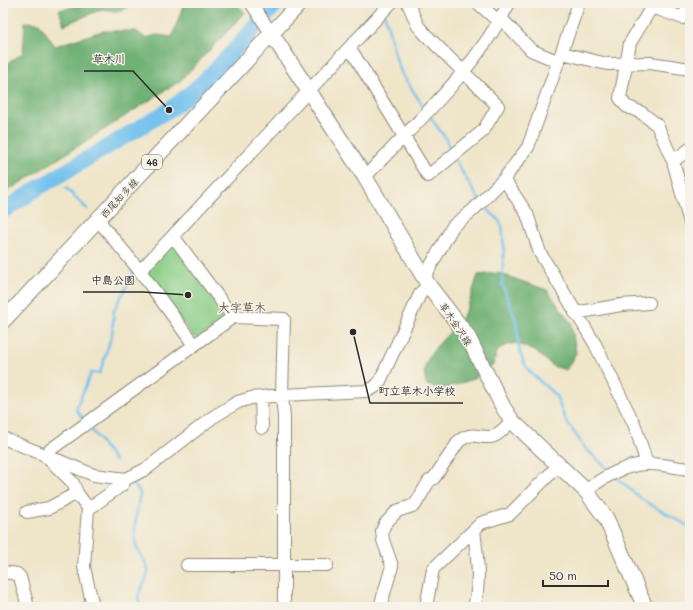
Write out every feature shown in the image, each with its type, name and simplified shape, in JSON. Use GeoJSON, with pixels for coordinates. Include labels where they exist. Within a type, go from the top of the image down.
{"type":"FeatureCollection","features":[{"type":"Feature","properties":{"kind":"main road","name":"西尾知多線"},"geometry":{"type":"LineString","coordinates":[[3,321],[98,220],[269,28],[300,3]]}},
{"type":"Feature","properties":{"kind":"main road","name":"草木金沢線"},"geometry":{"type":"LineString","coordinates":[[269,28],[307,90],[365,177],[427,281],[466,335],[503,407],[512,421],[586,491],[606,518],[645,607]]}},
{"type":"Feature","properties":{"kind":"street"},"geometry":{"type":"LineString","coordinates":[[251,3],[269,28]]}},
{"type":"Feature","properties":{"kind":"street"},"geometry":{"type":"LineString","coordinates":[[350,48],[428,176],[483,131],[498,106],[418,26],[408,3]]}},
{"type":"Feature","properties":{"kind":"street"},"geometry":{"type":"LineString","coordinates":[[478,3],[500,20],[531,50],[560,57],[607,64],[650,63],[690,69]]}},
{"type":"Feature","properties":{"kind":"street"},"geometry":{"type":"LineString","coordinates":[[365,177],[464,73],[487,42],[509,3]]}},
{"type":"Feature","properties":{"kind":"street"},"geometry":{"type":"LineString","coordinates":[[88,508],[122,485],[126,479],[146,469],[218,414],[238,402],[251,398],[282,395],[362,392],[375,387],[380,381],[453,226],[481,202],[504,179],[528,147],[579,3]]}},
{"type":"Feature","properties":{"kind":"street"},"geometry":{"type":"LineString","coordinates":[[690,3],[683,18],[653,5],[630,44],[625,63],[620,98],[626,106],[642,113],[657,125],[673,162],[690,223]]}},
{"type":"Feature","properties":{"kind":"street"},"geometry":{"type":"LineString","coordinates":[[140,271],[307,90],[350,48],[387,7]]}},
{"type":"Feature","properties":{"kind":"street"},"geometry":{"type":"LineString","coordinates":[[673,162],[690,149]]}},
{"type":"Feature","properties":{"kind":"street"},"geometry":{"type":"LineString","coordinates":[[504,179],[527,214],[540,254],[595,344],[635,426],[647,464]]}},
{"type":"Feature","properties":{"kind":"street"},"geometry":{"type":"LineString","coordinates":[[98,220],[140,271],[194,345]]}},
{"type":"Feature","properties":{"kind":"street"},"geometry":{"type":"LineString","coordinates":[[173,236],[233,317]]}},
{"type":"Feature","properties":{"kind":"street"},"geometry":{"type":"LineString","coordinates":[[576,313],[620,305],[649,303]]}},
{"type":"Feature","properties":{"kind":"street"},"geometry":{"type":"LineString","coordinates":[[93,607],[84,567],[88,508],[69,479],[51,463],[49,457],[50,450],[233,317],[284,319],[282,395],[284,607]]}},
{"type":"Feature","properties":{"kind":"street"},"geometry":{"type":"LineString","coordinates":[[261,398],[262,428]]}},
{"type":"Feature","properties":{"kind":"street"},"geometry":{"type":"LineString","coordinates":[[380,607],[392,566],[383,540],[382,531],[385,524],[397,511],[412,507],[419,502],[429,481],[434,478],[459,441],[464,437],[474,434],[490,437],[496,435],[512,421]]}},
{"type":"Feature","properties":{"kind":"street"},"geometry":{"type":"LineString","coordinates":[[3,438],[94,475],[126,479]]}},
{"type":"Feature","properties":{"kind":"street"},"geometry":{"type":"LineString","coordinates":[[586,491],[595,483],[634,466],[647,464],[690,469]]}},
{"type":"Feature","properties":{"kind":"street"},"geometry":{"type":"LineString","coordinates":[[426,607],[433,570],[481,523],[510,514],[558,466]]}},
{"type":"Feature","properties":{"kind":"street"},"geometry":{"type":"LineString","coordinates":[[27,512],[49,508],[77,493]]}},
{"type":"Feature","properties":{"kind":"street"},"geometry":{"type":"LineString","coordinates":[[474,530],[478,569],[478,593],[474,607]]}},
{"type":"Feature","properties":{"kind":"street"},"geometry":{"type":"LineString","coordinates":[[187,565],[327,565]]}},
{"type":"Feature","properties":{"kind":"street"},"geometry":{"type":"LineString","coordinates":[[3,572],[17,574],[20,577],[28,607]]}},
{"type":"Feature","properties":{"kind":"green space"},"geometry":{"type":"Polygon","coordinates":[[[95,3],[135,3],[118,12],[102,9],[64,25],[59,10],[95,3]]]}},
{"type":"Feature","properties":{"kind":"green space"},"geometry":{"type":"Polygon","coordinates":[[[184,3],[236,3],[245,13],[180,81],[3,194],[3,66],[23,53],[25,22],[39,23],[55,46],[102,31],[136,31],[145,38],[156,35],[172,37],[184,3]]]}},
{"type":"Feature","properties":{"kind":"green space"},"geometry":{"type":"Polygon","coordinates":[[[174,241],[229,315],[199,338],[193,336],[147,274],[147,270],[174,241]]]}},
{"type":"Feature","properties":{"kind":"green space"},"geometry":{"type":"Polygon","coordinates":[[[498,273],[547,290],[571,323],[576,353],[566,370],[553,366],[535,351],[515,343],[504,346],[498,350],[493,365],[473,379],[444,389],[427,385],[424,375],[425,366],[429,357],[464,314],[478,275],[498,273]]]}},
{"type":"Feature","properties":{"kind":"waterway"},"geometry":{"type":"LineString","coordinates":[[3,211],[38,188],[169,110],[184,99],[225,60],[277,3]]}},
{"type":"Feature","properties":{"kind":"waterway"},"geometry":{"type":"LineString","coordinates":[[385,16],[397,62],[402,74],[425,109]]}},
{"type":"Feature","properties":{"kind":"waterway"},"geometry":{"type":"LineString","coordinates":[[429,115],[446,139],[451,152]]}},
{"type":"Feature","properties":{"kind":"waterway"},"geometry":{"type":"LineString","coordinates":[[455,160],[479,200]]}},
{"type":"Feature","properties":{"kind":"waterway"},"geometry":{"type":"LineString","coordinates":[[66,188],[87,209]]}},
{"type":"Feature","properties":{"kind":"waterway"},"geometry":{"type":"LineString","coordinates":[[483,206],[497,218],[502,226],[504,245],[502,284],[516,321],[519,348],[523,361],[528,370],[556,396],[566,421],[585,448],[610,471]]}},
{"type":"Feature","properties":{"kind":"waterway"},"geometry":{"type":"LineString","coordinates":[[83,419],[76,409],[91,373],[100,373],[112,334],[114,310],[134,273],[131,269]]}},
{"type":"Feature","properties":{"kind":"waterway"},"geometry":{"type":"LineString","coordinates":[[91,429],[115,461]]}},
{"type":"Feature","properties":{"kind":"waterway"},"geometry":{"type":"LineString","coordinates":[[615,476],[641,499],[690,527]]}},
{"type":"Feature","properties":{"kind":"waterway"},"geometry":{"type":"LineString","coordinates":[[131,482],[140,492],[135,525],[136,545],[148,568],[147,578],[138,597],[140,607]]}},
{"type":"Feature","properties":{"kind":"place","name":"草木川"},"geometry":{"type":"Point","coordinates":[169,110]}},
{"type":"Feature","properties":{"kind":"place","name":"中島公園"},"geometry":{"type":"Point","coordinates":[188,295]}},
{"type":"Feature","properties":{"kind":"place","name":"町立草木小学校"},"geometry":{"type":"Point","coordinates":[353,332]}},
{"type":"Feature","properties":{"kind":"district","name":"大字草木"},"geometry":{"type":"Point","coordinates":[242,307]}}]}
